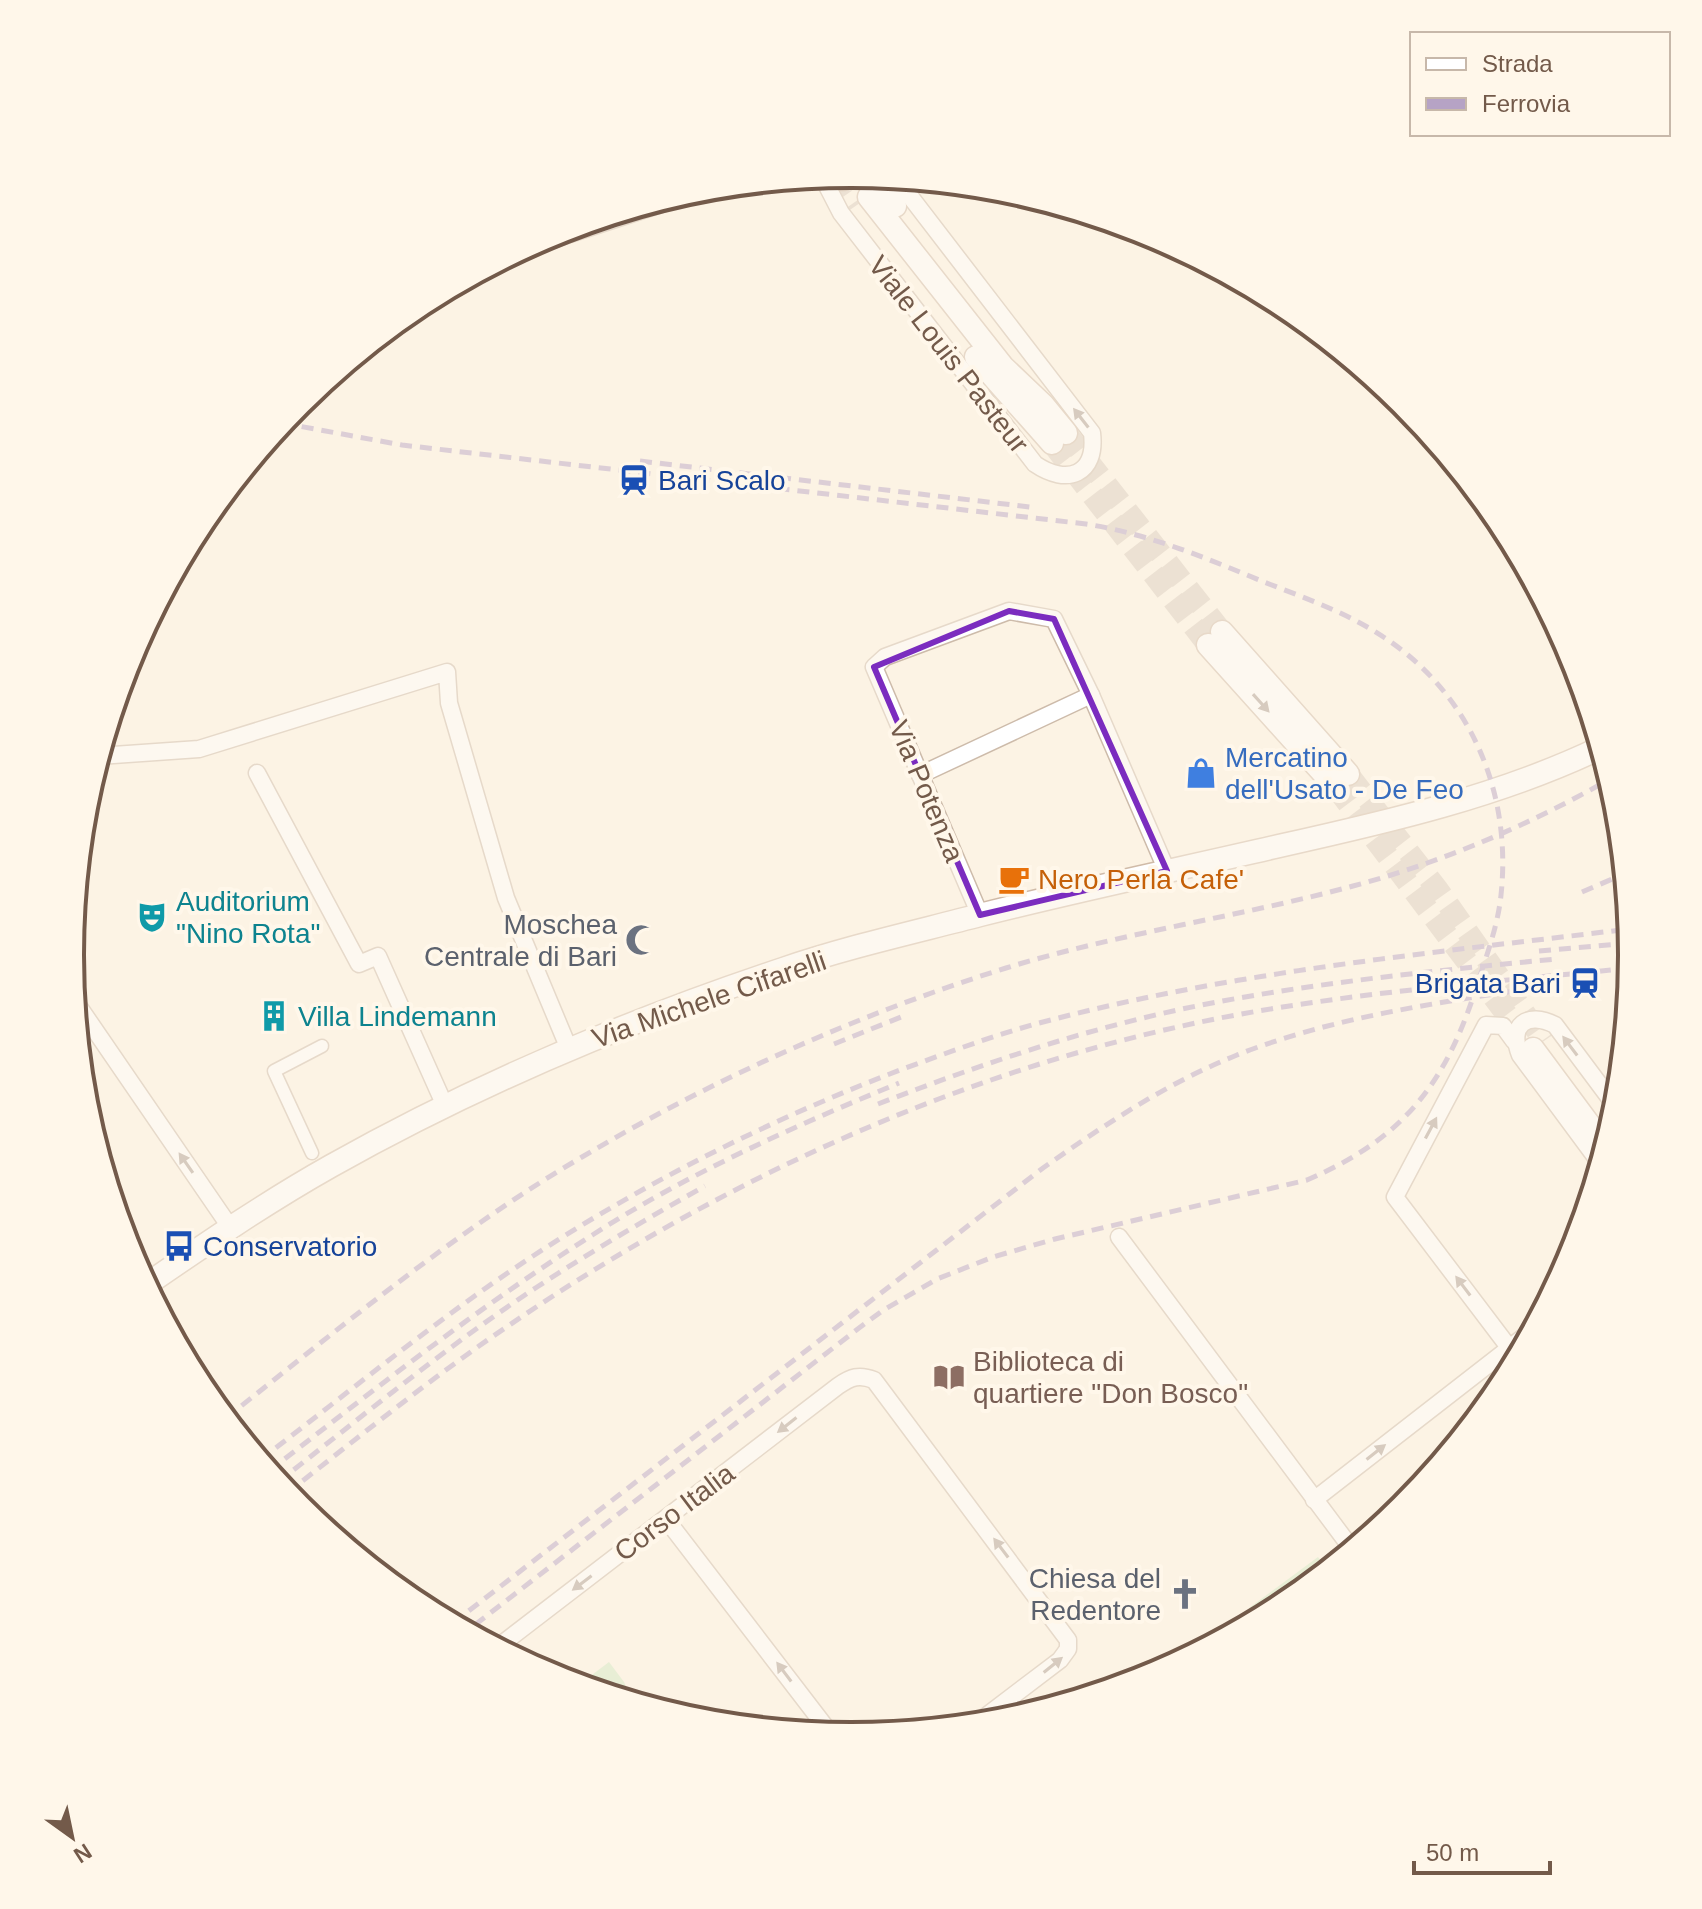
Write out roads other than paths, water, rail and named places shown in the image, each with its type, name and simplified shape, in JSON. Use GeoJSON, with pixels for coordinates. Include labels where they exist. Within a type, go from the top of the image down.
{"type":"FeatureCollection","features":[{"type":"Feature","properties":{"kind":"main road"},"geometry":{"type":"LineString","coordinates":[[866,192],[1015,358],[1059,438],[991,376],[866,192]]}},
{"type":"Feature","properties":{"kind":"main road"},"geometry":{"type":"LineString","coordinates":[[1215,639],[1342,780]]}},
{"type":"Feature","properties":{"kind":"main road","name":"Via Michele Cifarelli"},"geometry":{"type":"LineString","coordinates":[[156,1278],[230,1227],[332,1166],[445,1106],[569,1049],[669,1009],[788,967],[980,915],[1322,837],[1464,799],[1524,780],[1591,752]]}},
{"type":"Feature","properties":{"kind":"main road"},"geometry":{"type":"LineString","coordinates":[[1530,1044],[1600,1119]]}},
{"type":"Feature","properties":{"kind":"main road"},"geometry":{"type":"LineString","coordinates":[[1530,1044],[1596,1134]]}},
{"type":"Feature","properties":{"kind":"street","name":"Viale Louis Pasteur"},"geometry":{"type":"LineString","coordinates":[[828,188],[841,213],[1035,464],[1047,473],[1064,477],[1081,471],[1091,460],[1094,448],[1092,433],[905,189]]}},
{"type":"Feature","properties":{"kind":"street","name":"Via Potenza"},"geometry":{"type":"LineString","coordinates":[[980,915],[874,667],[885,657],[1009,611],[1054,619],[1091,695]]}},
{"type":"Feature","properties":{"kind":"street"},"geometry":{"type":"LineString","coordinates":[[110,755],[199,749],[447,672],[449,703],[506,898],[569,1049]]}},
{"type":"Feature","properties":{"kind":"street"},"geometry":{"type":"LineString","coordinates":[[920,775],[1091,695],[1167,871]]}},
{"type":"Feature","properties":{"kind":"street"},"geometry":{"type":"LineString","coordinates":[[257,773],[359,964],[378,956],[445,1106]]}},
{"type":"Feature","properties":{"kind":"street"},"geometry":{"type":"LineString","coordinates":[[1530,1044],[1517,1031],[1523,1023],[1533,1018],[1555,1025],[1605,1092]]}},
{"type":"Feature","properties":{"kind":"street"},"geometry":{"type":"LineString","coordinates":[[87,1019],[230,1227]]}},
{"type":"Feature","properties":{"kind":"street"},"geometry":{"type":"LineString","coordinates":[[1509,1348],[1395,1197],[1486,1025],[1503,1026],[1530,1044]]}},
{"type":"Feature","properties":{"kind":"street"},"geometry":{"type":"LineString","coordinates":[[1530,1044],[1520,1055],[1592,1152]]}},
{"type":"Feature","properties":{"kind":"street"},"geometry":{"type":"LineString","coordinates":[[312,1153],[274,1071],[322,1046]]}},
{"type":"Feature","properties":{"kind":"street"},"geometry":{"type":"LineString","coordinates":[[1119,1237],[1345,1541]]}},
{"type":"Feature","properties":{"kind":"street"},"geometry":{"type":"LineString","coordinates":[[1314,1500],[1500,1362]]}},
{"type":"Feature","properties":{"kind":"street","name":"Corso Italia"},"geometry":{"type":"LineString","coordinates":[[508,1640],[849,1378],[863,1376],[874,1380],[1065,1632],[1068,1649],[1060,1660],[997,1708]]}},
{"type":"Feature","properties":{"kind":"street"},"geometry":{"type":"LineString","coordinates":[[666,1519],[821,1721]]}},
{"type":"Feature","properties":{"kind":"tunnel"},"geometry":{"type":"LineString","coordinates":[[845,188],[857,205]]}},
{"type":"Feature","properties":{"kind":"tunnel"},"geometry":{"type":"LineString","coordinates":[[1066,433],[1222,632]]}},
{"type":"Feature","properties":{"kind":"tunnel"},"geometry":{"type":"LineString","coordinates":[[1052,443],[1208,645]]}},
{"type":"Feature","properties":{"kind":"tunnel"},"geometry":{"type":"LineString","coordinates":[[1348,774],[1438,890],[1544,1041]]}},
{"type":"Feature","properties":{"kind":"tunnel"},"geometry":{"type":"LineString","coordinates":[[1335,786],[1510,1019]]}},
{"type":"Feature","properties":{"kind":"railway"},"geometry":{"type":"LineString","coordinates":[[296,426],[402,445],[1086,524],[1155,540],[1311,600],[1371,629],[1415,661],[1441,688],[1462,717],[1492,784],[1500,820],[1503,857],[1500,906],[1466,1017],[1436,1078],[1418,1103],[1371,1145],[1307,1180],[1055,1239],[993,1257],[937,1279],[859,1328],[476,1624]]}},
{"type":"Feature","properties":{"kind":"railway"},"geometry":{"type":"LineString","coordinates":[[640,461],[1030,507]]}},
{"type":"Feature","properties":{"kind":"railway"},"geometry":{"type":"LineString","coordinates":[[235,1411],[444,1248],[535,1186],[632,1128],[789,1050],[896,1006],[1006,968],[1092,945],[1310,897],[1420,866],[1517,827],[1599,785]]}},
{"type":"Feature","properties":{"kind":"railway"},"geometry":{"type":"LineString","coordinates":[[1582,892],[1613,879]]}},
{"type":"Feature","properties":{"kind":"railway"},"geometry":{"type":"LineString","coordinates":[[269,1453],[448,1315],[576,1229],[735,1142],[900,1070],[1025,1027],[1188,989],[1334,965],[1617,930]]}},
{"type":"Feature","properties":{"kind":"railway"},"geometry":{"type":"LineString","coordinates":[[1539,951],[1618,944]]}},
{"type":"Feature","properties":{"kind":"railway"},"geometry":{"type":"LineString","coordinates":[[878,1104],[1045,1045],[1173,1011],[1344,982],[1556,959]]}},
{"type":"Feature","properties":{"kind":"railway"},"geometry":{"type":"LineString","coordinates":[[297,1485],[449,1367],[587,1274],[758,1178],[937,1099],[1030,1067],[1124,1040],[1220,1018],[1373,994],[1617,969]]}},
{"type":"Feature","properties":{"kind":"railway"},"geometry":{"type":"LineString","coordinates":[[462,1616],[1043,1168],[1137,1106],[1211,1066],[1304,1032],[1409,1008],[1515,991]]}},
{"type":"Feature","properties":{"kind":"railway"},"geometry":{"type":"LineString","coordinates":[[834,1044],[901,1017]]}},
{"type":"Feature","properties":{"kind":"railway"},"geometry":{"type":"LineString","coordinates":[[278,1464],[469,1319],[630,1212],[743,1152],[899,1083]]}},
{"type":"Feature","properties":{"kind":"railway"},"geometry":{"type":"LineString","coordinates":[[288,1474],[471,1333],[537,1287],[705,1186]]}},
{"type":"Feature","properties":{"kind":"place","name":"Bari Scalo"},"geometry":{"type":"Point","coordinates":[634,480]}},
{"type":"Feature","properties":{"kind":"place","name":"Mercatino dell'Usato - De Feo"},"geometry":{"type":"Point","coordinates":[1201,773]}},
{"type":"Feature","properties":{"kind":"place","name":"Nero Perla Cafe'"},"geometry":{"type":"Point","coordinates":[1014,879]}},
{"type":"Feature","properties":{"kind":"place","name":"Auditorium \"Nino Rota\""},"geometry":{"type":"Point","coordinates":[152,917]}},
{"type":"Feature","properties":{"kind":"place","name":"Moschea Centrale di Bari"},"geometry":{"type":"Point","coordinates":[641,940]}},
{"type":"Feature","properties":{"kind":"place","name":"Brigata Bari"},"geometry":{"type":"Point","coordinates":[1585,983]}},
{"type":"Feature","properties":{"kind":"place","name":"Villa Lindemann"},"geometry":{"type":"Point","coordinates":[274,1016]}},
{"type":"Feature","properties":{"kind":"place","name":"Conservatorio"},"geometry":{"type":"Point","coordinates":[179,1246]}},
{"type":"Feature","properties":{"kind":"place","name":"Biblioteca di quartiere \"Don Bosco\""},"geometry":{"type":"Point","coordinates":[949,1377]}},
{"type":"Feature","properties":{"kind":"place","name":"Chiesa del Redentore"},"geometry":{"type":"Point","coordinates":[1185,1594]}}]}
